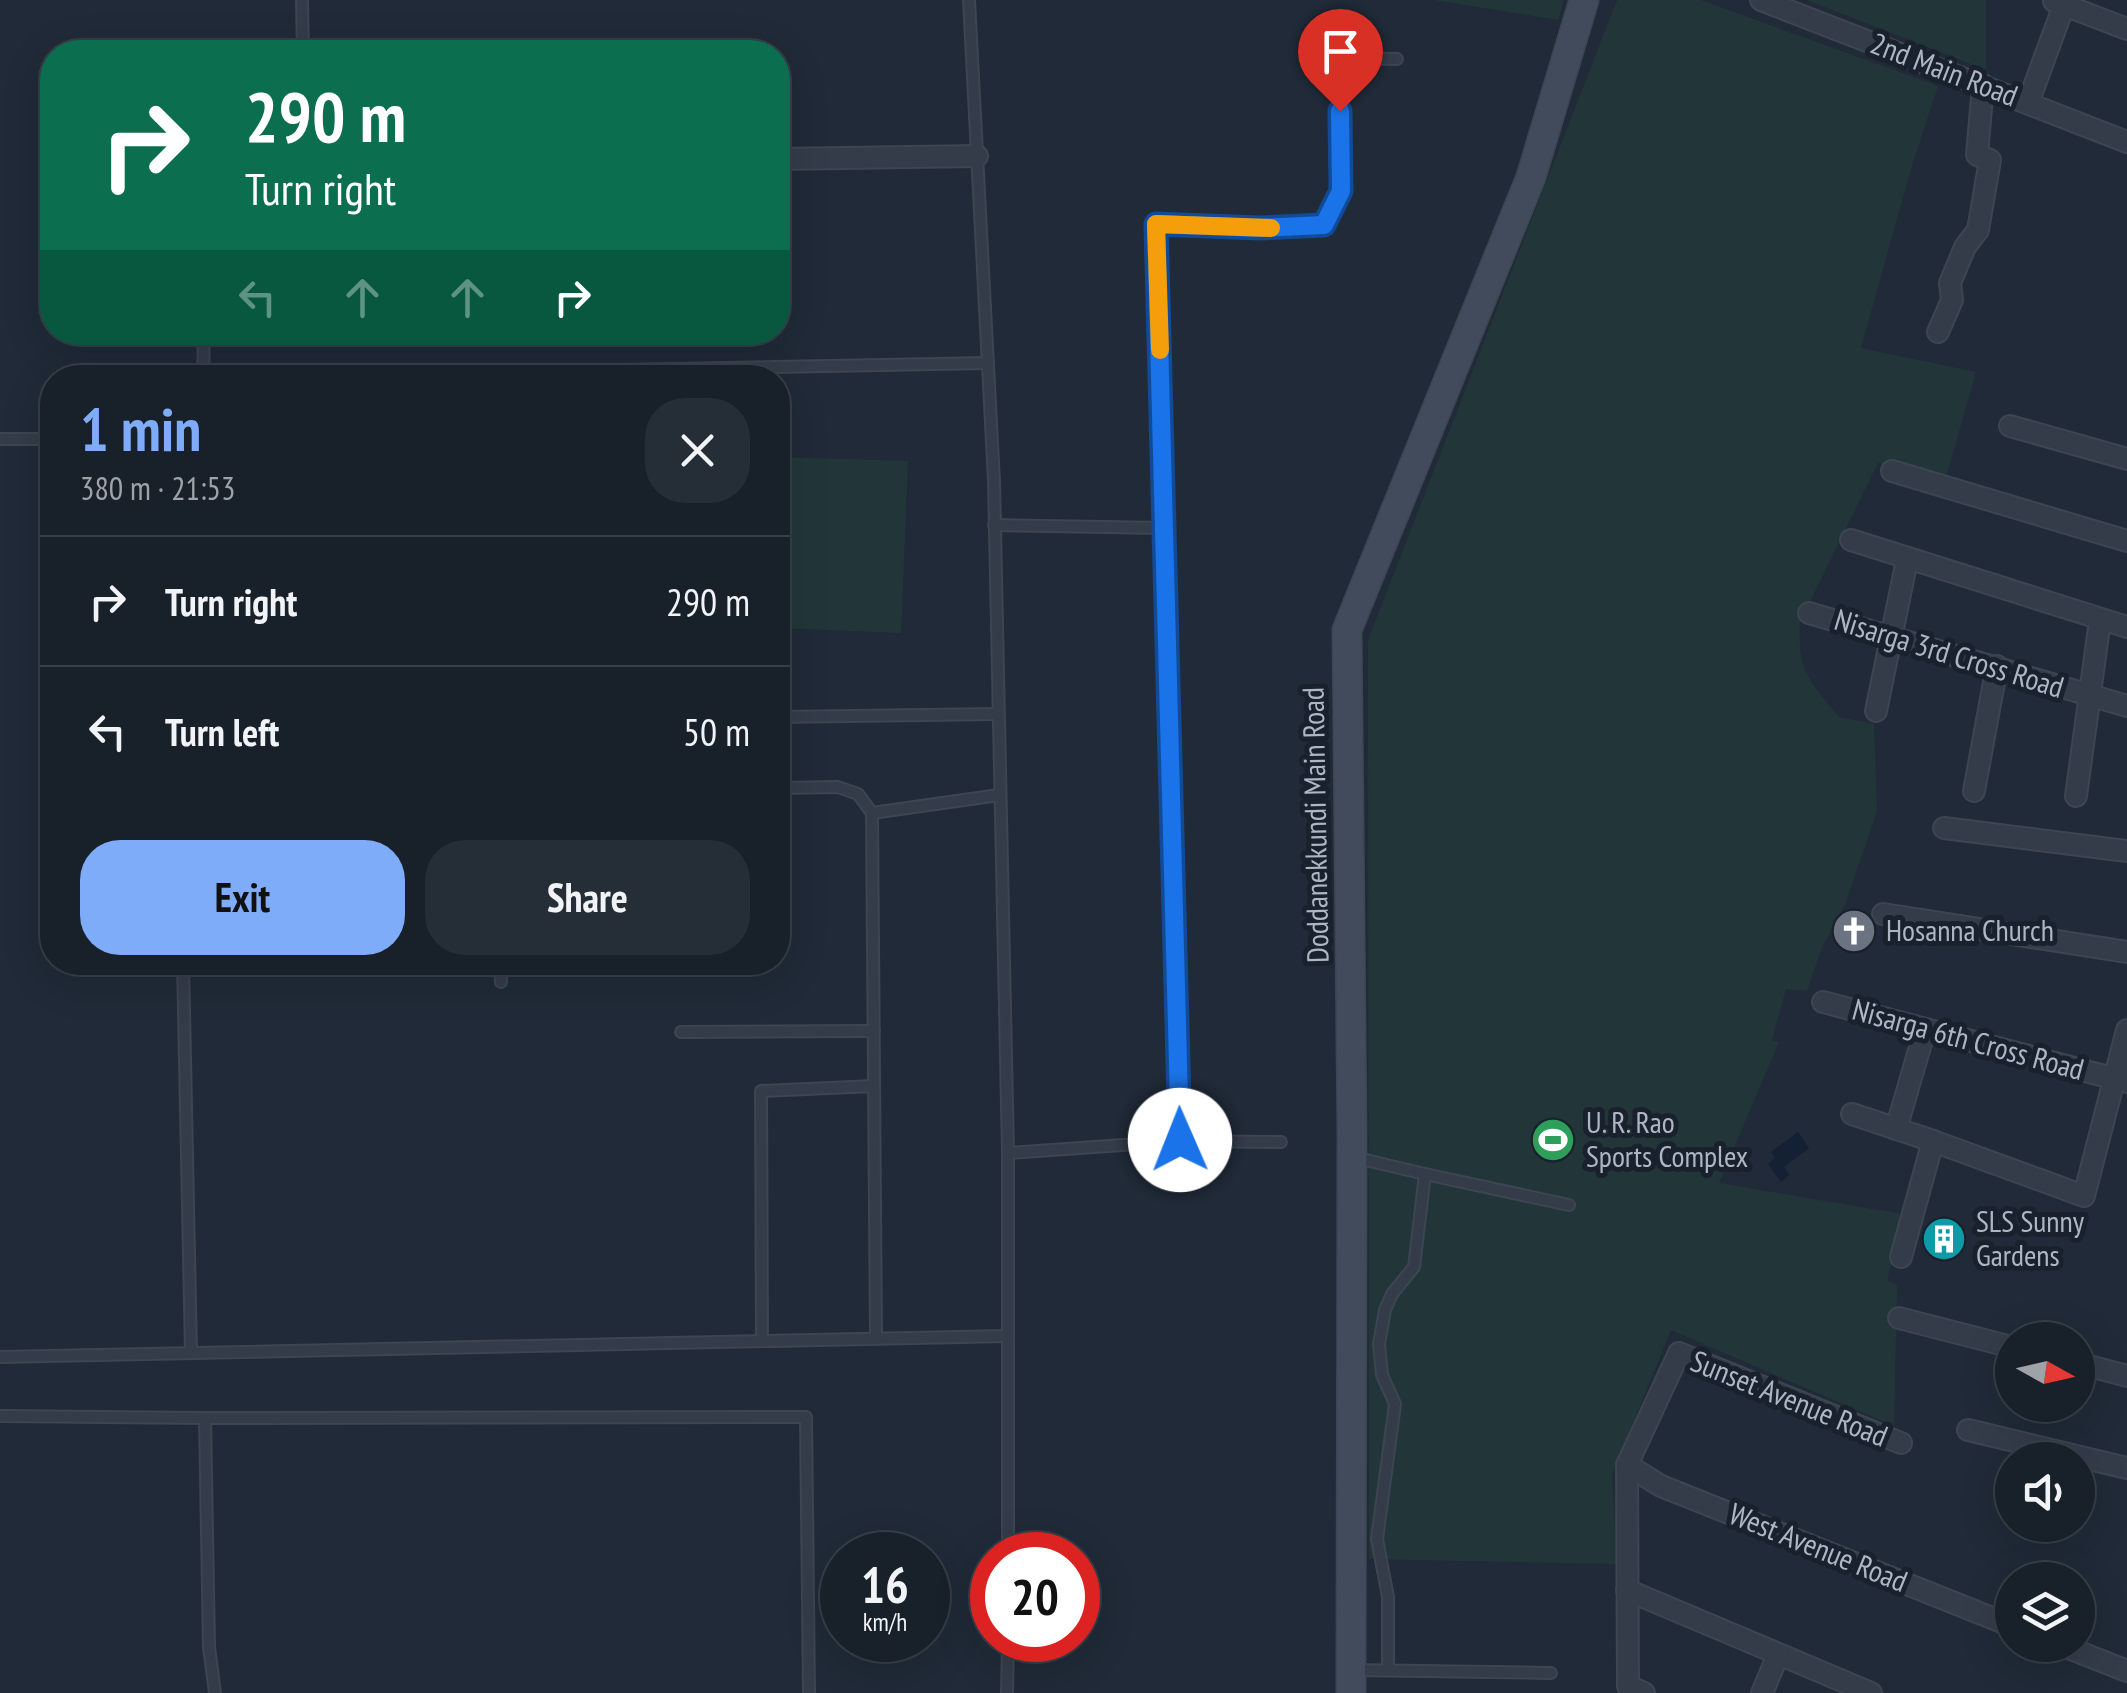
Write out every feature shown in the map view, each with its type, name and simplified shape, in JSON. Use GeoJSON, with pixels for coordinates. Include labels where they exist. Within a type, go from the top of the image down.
{"type":"FeatureCollection","features":[{"type":"Feature","properties":{"kind":"street","name":"Doddanekkundi Main Road"},"geometry":{"type":"LineString","coordinates":[[1351,1681],[1347,630],[1531,177],[1584,0]]}},
{"type":"Feature","properties":{"kind":"street","name":"2nd Main Road"},"geometry":{"type":"LineString","coordinates":[[1761,0],[2127,142]]}},
{"type":"Feature","properties":{"kind":"street"},"geometry":{"type":"LineString","coordinates":[[2028,103],[2058,2],[2127,29]]}},
{"type":"Feature","properties":{"kind":"street"},"geometry":{"type":"LineString","coordinates":[[1938,332],[1952,300],[1950,283],[1965,247],[1978,230],[1990,160],[1977,155],[1983,85]]}},
{"type":"Feature","properties":{"kind":"street"},"geometry":{"type":"LineString","coordinates":[[790,159],[977,156]]}},
{"type":"Feature","properties":{"kind":"street"},"geometry":{"type":"LineString","coordinates":[[2010,426],[2127,458]]}},
{"type":"Feature","properties":{"kind":"street"},"geometry":{"type":"LineString","coordinates":[[1892,471],[2127,541]]}},
{"type":"Feature","properties":{"kind":"street"},"geometry":{"type":"LineString","coordinates":[[1851,540],[2127,627]]}},
{"type":"Feature","properties":{"kind":"street"},"geometry":{"type":"LineString","coordinates":[[1876,712],[1907,560]]}},
{"type":"Feature","properties":{"kind":"street","name":"Nisarga 3rd Cross Road"},"geometry":{"type":"LineString","coordinates":[[1809,612],[2127,706]]}},
{"type":"Feature","properties":{"kind":"street","name":"Nisarga 3rd Cross Road"},"geometry":{"type":"LineString","coordinates":[[2076,796],[2100,620]]}},
{"type":"Feature","properties":{"kind":"street"},"geometry":{"type":"LineString","coordinates":[[1974,791],[1996,666]]}},
{"type":"Feature","properties":{"kind":"street"},"geometry":{"type":"LineString","coordinates":[[1944,828],[2127,852]]}},
{"type":"Feature","properties":{"kind":"street"},"geometry":{"type":"LineString","coordinates":[[1883,914],[2127,952]]}},
{"type":"Feature","properties":{"kind":"street","name":"Nisarga 6th Cross Road"},"geometry":{"type":"LineString","coordinates":[[1823,1002],[2120,1080]]}},
{"type":"Feature","properties":{"kind":"street"},"geometry":{"type":"LineString","coordinates":[[1896,1129],[1925,1030]]}},
{"type":"Feature","properties":{"kind":"street"},"geometry":{"type":"LineString","coordinates":[[1852,1114],[2084,1196],[2120,1080],[2127,1030]]}},
{"type":"Feature","properties":{"kind":"street"},"geometry":{"type":"LineString","coordinates":[[1901,1257],[1933,1141]]}},
{"type":"Feature","properties":{"kind":"street"},"geometry":{"type":"LineString","coordinates":[[1899,1318],[1995,1343]]}},
{"type":"Feature","properties":{"kind":"street","name":"Sunset Avenue Road"},"geometry":{"type":"LineString","coordinates":[[1644,1693],[1628,1686],[1627,1465],[1680,1352],[1901,1444]]}},
{"type":"Feature","properties":{"kind":"street"},"geometry":{"type":"LineString","coordinates":[[2095,1368],[2127,1376]]}},
{"type":"Feature","properties":{"kind":"street"},"geometry":{"type":"LineString","coordinates":[[1968,1430],[2127,1468]]}},
{"type":"Feature","properties":{"kind":"street","name":"West Avenue Road"},"geometry":{"type":"LineString","coordinates":[[1627,1465],[1662,1486],[1995,1619]]}},
{"type":"Feature","properties":{"kind":"street"},"geometry":{"type":"LineString","coordinates":[[1627,1590],[1871,1693]]}},
{"type":"Feature","properties":{"kind":"street"},"geometry":{"type":"LineString","coordinates":[[1762,1693],[1778,1655]]}},
{"type":"Feature","properties":{"kind":"street"},"geometry":{"type":"LineString","coordinates":[[2095,1659],[2127,1672]]}},
{"type":"Feature","properties":{"kind":"lane"},"geometry":{"type":"LineString","coordinates":[[302,0],[303,40]]}},
{"type":"Feature","properties":{"kind":"lane"},"geometry":{"type":"LineString","coordinates":[[969,0],[994,525],[1008,1152],[1008,1532]]}},
{"type":"Feature","properties":{"kind":"lane"},"geometry":{"type":"LineString","coordinates":[[1180,1140],[1156,224],[1260,228],[1324,225],[1341,191],[1340,111],[1352,58],[1397,59]]}},
{"type":"Feature","properties":{"kind":"lane"},"geometry":{"type":"LineString","coordinates":[[790,367],[988,363]]}},
{"type":"Feature","properties":{"kind":"lane"},"geometry":{"type":"LineString","coordinates":[[0,439],[40,439]]}},
{"type":"Feature","properties":{"kind":"lane"},"geometry":{"type":"LineString","coordinates":[[994,525],[1164,528]]}},
{"type":"Feature","properties":{"kind":"lane"},"geometry":{"type":"LineString","coordinates":[[790,717],[997,714]]}},
{"type":"Feature","properties":{"kind":"lane"},"geometry":{"type":"LineString","coordinates":[[790,788],[838,786],[858,794],[872,813],[876,1339]]}},
{"type":"Feature","properties":{"kind":"lane"},"geometry":{"type":"LineString","coordinates":[[872,813],[1000,795]]}},
{"type":"Feature","properties":{"kind":"lane"},"geometry":{"type":"LineString","coordinates":[[183,975],[191,1352]]}},
{"type":"Feature","properties":{"kind":"lane"},"geometry":{"type":"LineString","coordinates":[[501,975],[501,982]]}},
{"type":"Feature","properties":{"kind":"lane"},"geometry":{"type":"LineString","coordinates":[[681,1032],[874,1031]]}},
{"type":"Feature","properties":{"kind":"lane"},"geometry":{"type":"LineString","coordinates":[[762,1341],[761,1091],[874,1086]]}},
{"type":"Feature","properties":{"kind":"lane"},"geometry":{"type":"LineString","coordinates":[[1008,1152],[1180,1140],[1280,1142]]}},
{"type":"Feature","properties":{"kind":"lane"},"geometry":{"type":"LineString","coordinates":[[1352,1156],[1569,1206]]}},
{"type":"Feature","properties":{"kind":"lane"},"geometry":{"type":"LineString","coordinates":[[1388,1670],[1388,1597],[1377,1539],[1395,1404],[1382,1375],[1378,1344],[1392,1294],[1414,1267],[1426,1174]]}},
{"type":"Feature","properties":{"kind":"lane"},"geometry":{"type":"LineString","coordinates":[[0,1357],[1008,1336]]}},
{"type":"Feature","properties":{"kind":"lane"},"geometry":{"type":"LineString","coordinates":[[0,1416],[806,1417],[809,1693]]}},
{"type":"Feature","properties":{"kind":"lane"},"geometry":{"type":"LineString","coordinates":[[205,1418],[209,1647],[214,1693]]}},
{"type":"Feature","properties":{"kind":"lane"},"geometry":{"type":"LineString","coordinates":[[1008,1662],[1008,1693]]}},
{"type":"Feature","properties":{"kind":"lane"},"geometry":{"type":"LineString","coordinates":[[1351,1681],[1388,1670],[1551,1673]]}},
{"type":"Feature","properties":{"kind":"green space"},"geometry":{"type":"Polygon","coordinates":[[[1434,0],[1564,0],[1558,20],[1434,0]]]}},
{"type":"Feature","properties":{"kind":"green space"},"geometry":{"type":"Polygon","coordinates":[[[1617,0],[1701,0],[1938,86],[1861,348],[1976,372],[1946,478],[1878,463],[1800,622],[1803,665],[1813,684],[1839,717],[1874,724],[1877,812],[1846,902],[1822,948],[1807,991],[1786,989],[1772,1040],[1779,1042],[1719,1183],[1903,1214],[1887,1281],[1897,1285],[1894,1426],[1671,1330],[1612,1474],[1617,1564],[1369,1559],[1368,640],[1617,0]]]}},
{"type":"Feature","properties":{"kind":"green space"},"geometry":{"type":"Polygon","coordinates":[[[1807,0],[1986,0],[1986,70],[1807,0]]]}},
{"type":"Feature","properties":{"kind":"green space"},"geometry":{"type":"Polygon","coordinates":[[[790,457],[908,461],[901,633],[790,628],[790,457]]]}},
{"type":"Feature","properties":{"kind":"water"},"geometry":{"type":"Polygon","coordinates":[[[1798,1132],[1809,1148],[1784,1167],[1789,1175],[1781,1182],[1768,1164],[1775,1158],[1771,1152],[1798,1132]]]}},
{"type":"Feature","properties":{"kind":"slow traffic"},"geometry":{"type":"LineString","coordinates":[[1160,350],[1156,224],[1271,228]]}},
{"type":"Feature","properties":{"kind":"place","name":"Hosanna Church"},"geometry":{"type":"Point","coordinates":[1854,931]}},
{"type":"Feature","properties":{"kind":"place","name":"U. R. Rao Sports Complex"},"geometry":{"type":"Point","coordinates":[1553,1140]}},
{"type":"Feature","properties":{"kind":"place","name":"SLS Sunny Gardens"},"geometry":{"type":"Point","coordinates":[1944,1239]}},
{"type":"Feature","properties":{"kind":"route"},"geometry":{"type":"LineString","coordinates":[[1180,1140],[1156,224],[1260,228],[1324,225],[1341,191],[1340,111]]}}]}
